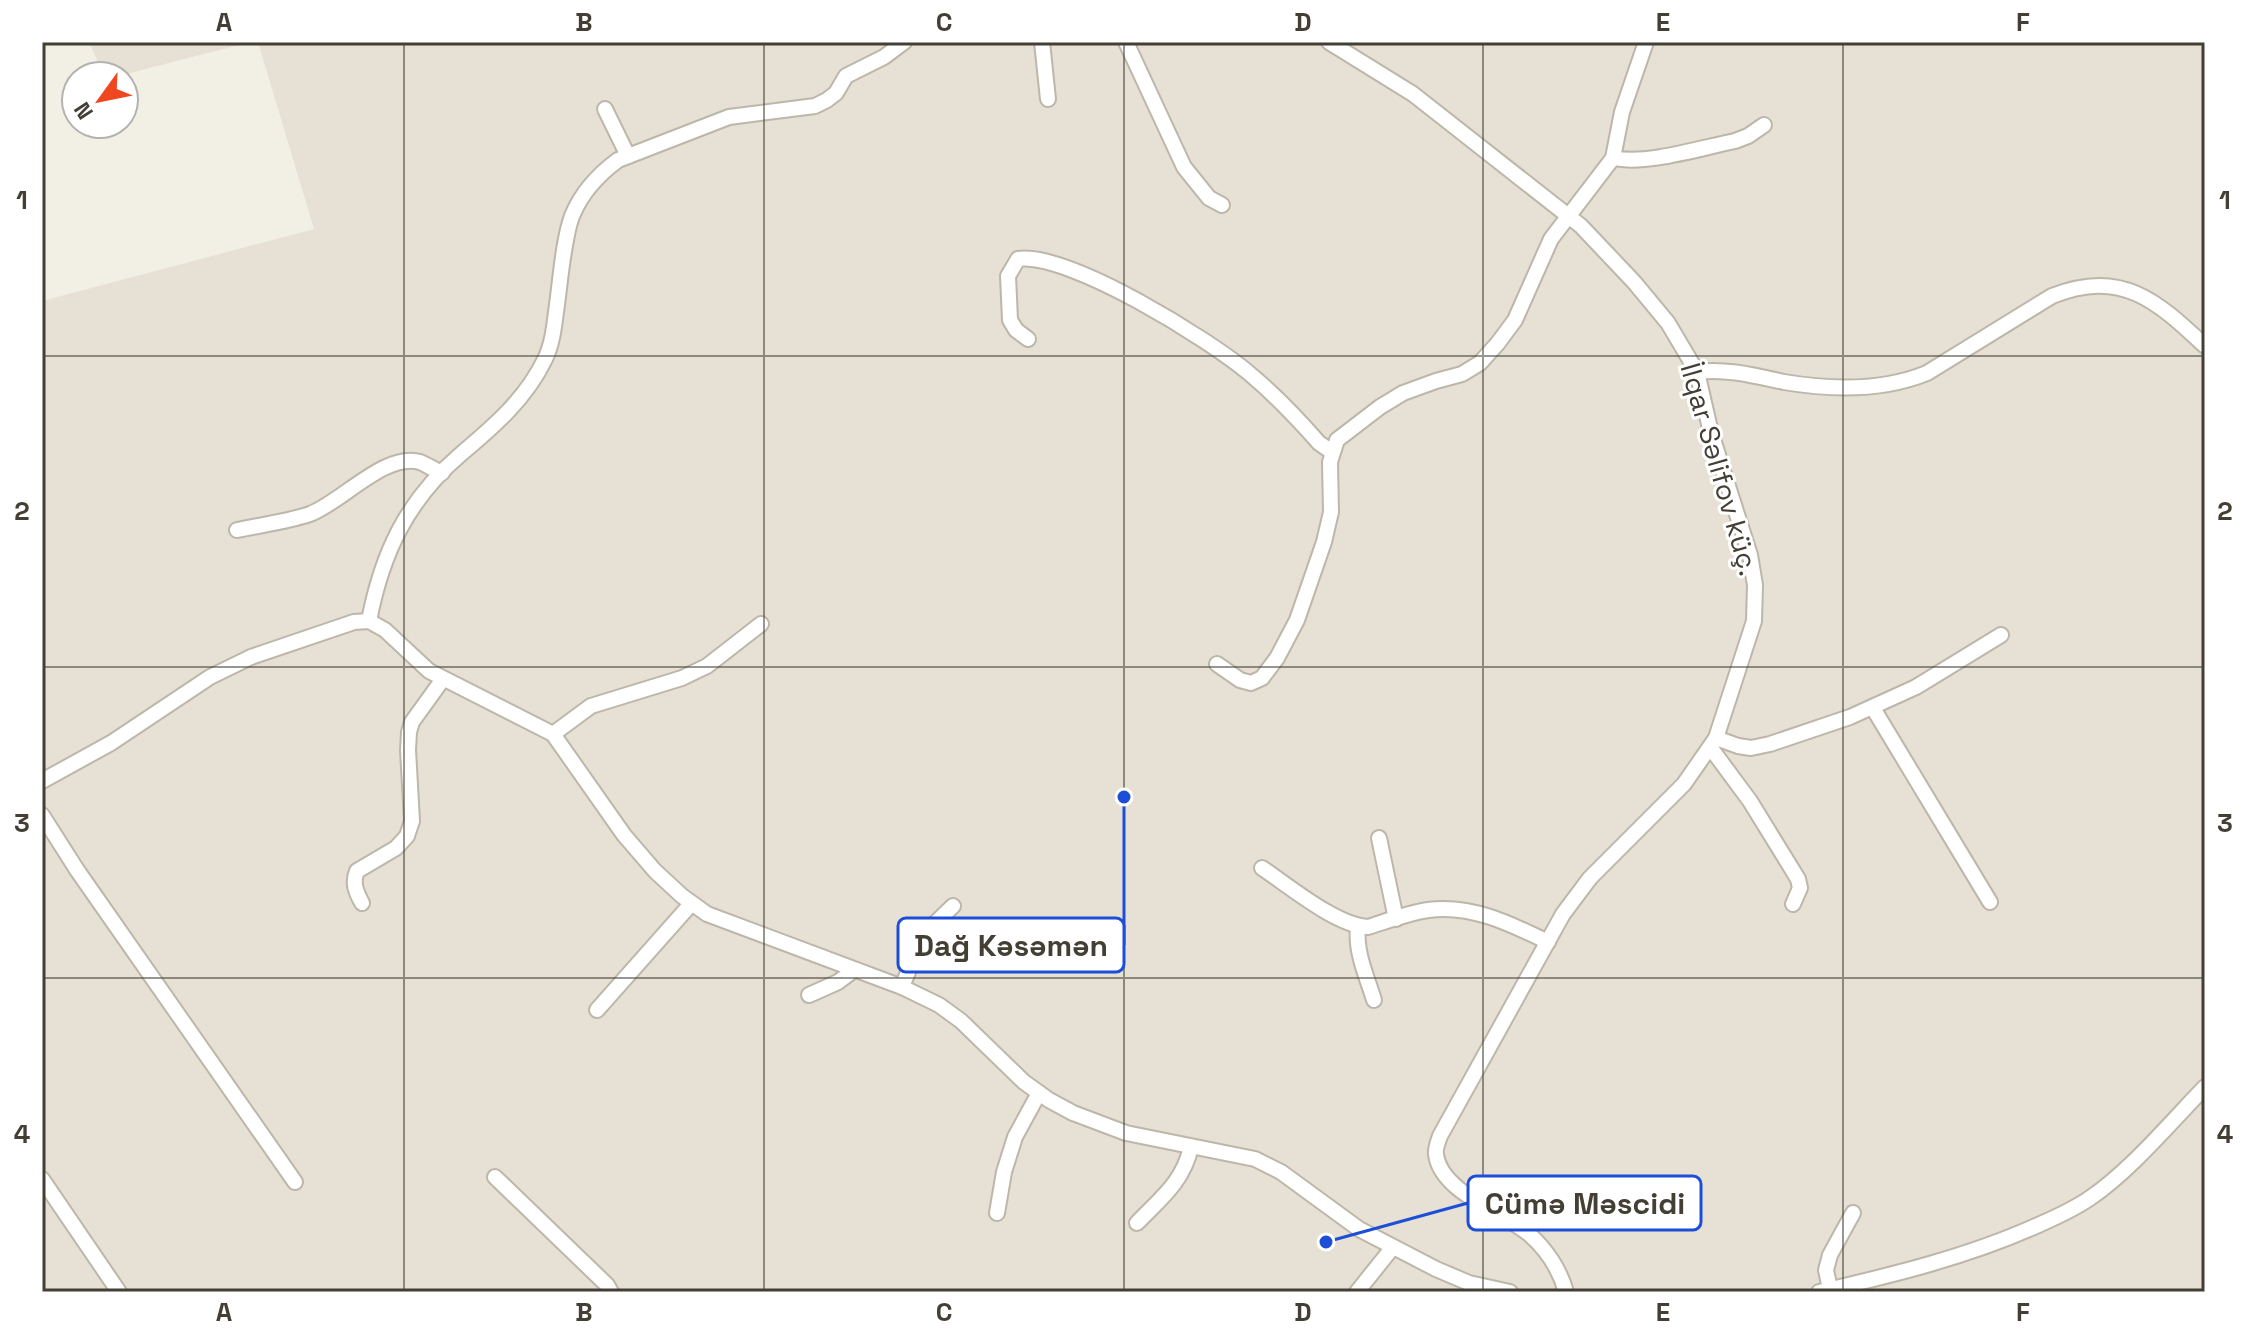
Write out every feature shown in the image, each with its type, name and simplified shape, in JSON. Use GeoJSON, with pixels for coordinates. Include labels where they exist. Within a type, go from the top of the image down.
{"type":"FeatureCollection","features":[{"type":"Feature","properties":{"kind":"street"},"geometry":{"type":"LineString","coordinates":[[369,621],[376,583],[388,550],[406,517],[442,473],[505,416],[531,384],[547,357],[554,331],[571,217],[582,196],[605,170],[618,160],[729,117],[815,106],[836,93],[846,76],[884,57],[904,42]]}},
{"type":"Feature","properties":{"kind":"street"},"geometry":{"type":"LineString","coordinates":[[1042,42],[1048,99]]}},
{"type":"Feature","properties":{"kind":"street"},"geometry":{"type":"LineString","coordinates":[[1126,42],[1184,167],[1209,198],[1222,205]]}},
{"type":"Feature","properties":{"kind":"street","name":"İlqar Səlifov küç."},"geometry":{"type":"LineString","coordinates":[[1329,42],[1413,94],[1581,226],[1668,323],[1697,372],[1711,433],[1750,555],[1755,585],[1754,621],[1713,742],[1684,784],[1590,878],[1563,914],[1440,1136],[1435,1152],[1441,1171],[1454,1185],[1529,1234],[1550,1258],[1562,1277],[1566,1292]]}},
{"type":"Feature","properties":{"kind":"street"},"geometry":{"type":"LineString","coordinates":[[1217,664],[1240,680],[1251,683],[1262,678],[1277,658],[1297,620],[1324,542],[1331,512],[1330,462],[1337,440],[1403,393],[1462,374],[1480,363],[1515,320],[1544,253],[1613,158],[1622,112],[1646,42]]}},
{"type":"Feature","properties":{"kind":"street"},"geometry":{"type":"LineString","coordinates":[[605,109],[628,156]]}},
{"type":"Feature","properties":{"kind":"street"},"geometry":{"type":"LineString","coordinates":[[1613,158],[1644,159],[1735,141],[1764,125]]}},
{"type":"Feature","properties":{"kind":"street"},"geometry":{"type":"LineString","coordinates":[[1028,339],[1016,330],[1010,320],[1008,276],[1018,259],[1030,257],[1083,274],[1171,319],[1251,375],[1319,443],[1332,452]]}},
{"type":"Feature","properties":{"kind":"street"},"geometry":{"type":"LineString","coordinates":[[1697,372],[1713,370],[1829,386],[1875,386],[1905,381],[1927,373],[2052,296],[2073,288],[2106,286],[2127,289],[2150,300],[2205,346]]}},
{"type":"Feature","properties":{"kind":"street"},"geometry":{"type":"LineString","coordinates":[[237,530],[309,514],[396,462],[417,461],[442,473]]}},
{"type":"Feature","properties":{"kind":"street"},"geometry":{"type":"LineString","coordinates":[[42,781],[111,743],[210,677],[251,657],[354,622],[369,621],[385,630],[429,671],[553,734],[624,835],[655,871],[691,904],[707,914],[902,987],[939,1005],[961,1021],[1004,1064],[1039,1093],[1073,1113],[1115,1129],[1255,1159],[1281,1172],[1359,1229],[1467,1288],[1510,1292]]}},
{"type":"Feature","properties":{"kind":"street"},"geometry":{"type":"LineString","coordinates":[[553,734],[591,706],[682,678],[707,666],[761,624]]}},
{"type":"Feature","properties":{"kind":"street"},"geometry":{"type":"LineString","coordinates":[[1713,742],[1751,748],[1770,744],[1873,708],[1916,687],[2001,635]]}},
{"type":"Feature","properties":{"kind":"street"},"geometry":{"type":"LineString","coordinates":[[362,903],[355,888],[357,871],[396,848],[407,836],[412,821],[409,732],[412,722],[443,679]]}},
{"type":"Feature","properties":{"kind":"street"},"geometry":{"type":"LineString","coordinates":[[1873,708],[1990,902]]}},
{"type":"Feature","properties":{"kind":"street"},"geometry":{"type":"LineString","coordinates":[[1713,742],[1798,879],[1800,888],[1793,904]]}},
{"type":"Feature","properties":{"kind":"street"},"geometry":{"type":"LineString","coordinates":[[42,815],[77,870],[295,1182]]}},
{"type":"Feature","properties":{"kind":"street"},"geometry":{"type":"LineString","coordinates":[[1379,838],[1396,919]]}},
{"type":"Feature","properties":{"kind":"street"},"geometry":{"type":"LineString","coordinates":[[1262,868],[1334,916],[1358,927],[1368,927],[1429,909],[1466,910],[1504,920],[1548,942]]}},
{"type":"Feature","properties":{"kind":"street"},"geometry":{"type":"LineString","coordinates":[[597,1010],[691,904]]}},
{"type":"Feature","properties":{"kind":"street"},"geometry":{"type":"LineString","coordinates":[[902,987],[923,935],[953,906]]}},
{"type":"Feature","properties":{"kind":"street"},"geometry":{"type":"LineString","coordinates":[[1358,927],[1361,959],[1374,1000]]}},
{"type":"Feature","properties":{"kind":"street"},"geometry":{"type":"LineString","coordinates":[[809,995],[838,982],[854,970]]}},
{"type":"Feature","properties":{"kind":"street"},"geometry":{"type":"LineString","coordinates":[[1853,1213],[1830,1255],[1824,1291],[1942,1260],[2010,1238],[2062,1214],[2090,1198],[2117,1176],[2205,1087]]}},
{"type":"Feature","properties":{"kind":"street"},"geometry":{"type":"LineString","coordinates":[[997,1213],[1004,1172],[1015,1137],[1039,1093]]}},
{"type":"Feature","properties":{"kind":"street"},"geometry":{"type":"LineString","coordinates":[[1137,1223],[1176,1184],[1191,1147]]}},
{"type":"Feature","properties":{"kind":"street"},"geometry":{"type":"LineString","coordinates":[[495,1177],[611,1292]]}},
{"type":"Feature","properties":{"kind":"street"},"geometry":{"type":"LineString","coordinates":[[42,1179],[119,1292]]}},
{"type":"Feature","properties":{"kind":"street"},"geometry":{"type":"LineString","coordinates":[[1357,1292],[1393,1247]]}},
{"type":"Feature","properties":{"kind":"shaded area"},"geometry":{"type":"Polygon","coordinates":[[[89,42],[251,42],[140,70],[140,60],[97,60],[89,42]]]}},
{"type":"Feature","properties":{"kind":"shaded area"},"geometry":{"type":"Polygon","coordinates":[[[258,42],[2205,42],[2205,1292],[42,1292],[42,301],[314,229],[258,42]]]}},
{"type":"Feature","properties":{"kind":"place","name":"Dağ Kəsəmən"},"geometry":{"type":"Point","coordinates":[1124,797]}},
{"type":"Feature","properties":{"kind":"place","name":"Cümə Məscidi"},"geometry":{"type":"Point","coordinates":[1326,1242]}}]}
